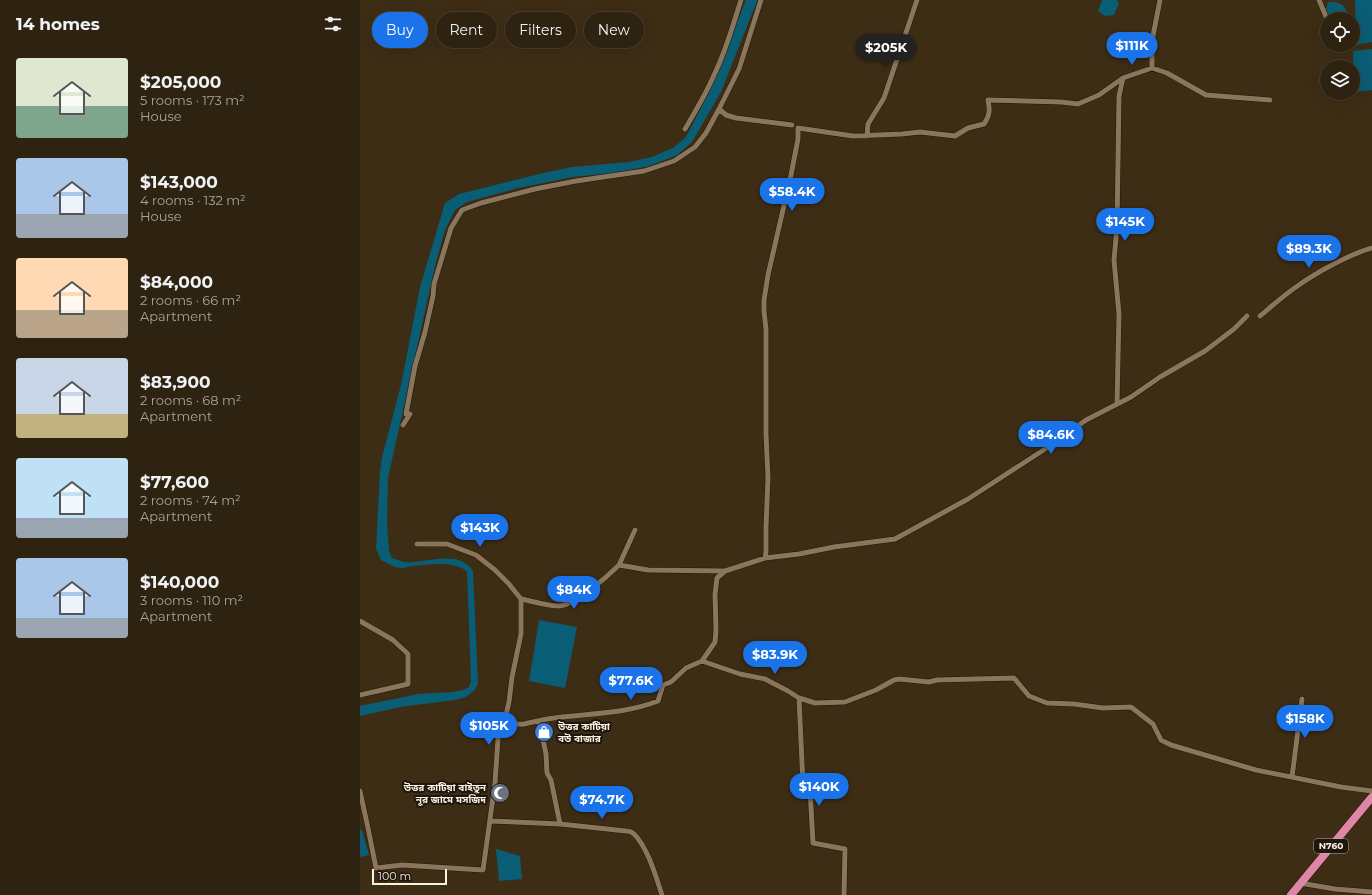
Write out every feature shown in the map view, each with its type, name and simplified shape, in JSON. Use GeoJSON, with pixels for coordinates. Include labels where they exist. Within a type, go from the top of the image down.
{"type":"FeatureCollection","features":[{"type":"Feature","properties":{"kind":"highway","name":"N760"},"geometry":{"type":"LineString","coordinates":[[1291,895],[1372,797]]}},
{"type":"Feature","properties":{"kind":"street"},"geometry":{"type":"LineString","coordinates":[[685,130],[715,74],[741,0]]}},
{"type":"Feature","properties":{"kind":"street"},"geometry":{"type":"LineString","coordinates":[[402,426],[410,414],[406,414],[415,366],[425,332],[433,296],[434,284],[451,228],[462,210],[481,203],[535,189],[576,181],[644,171],[674,161],[695,147],[706,133],[738,69],[761,0]]}},
{"type":"Feature","properties":{"kind":"street"},"geometry":{"type":"LineString","coordinates":[[867,136],[868,124],[884,98],[917,0]]}},
{"type":"Feature","properties":{"kind":"street"},"geometry":{"type":"LineString","coordinates":[[1152,68],[1152,42],[1160,0]]}},
{"type":"Feature","properties":{"kind":"street"},"geometry":{"type":"LineString","coordinates":[[1319,0],[1324,12]]}},
{"type":"Feature","properties":{"kind":"street"},"geometry":{"type":"LineString","coordinates":[[765,558],[768,478],[766,434],[766,329],[764,300],[768,275],[791,175],[798,139],[798,128],[853,136],[920,132],[955,136],[968,128],[984,124],[989,117],[990,110],[988,100],[1061,102],[1078,104],[1099,95],[1123,78],[1152,68],[1168,73],[1206,95],[1270,100]]}},
{"type":"Feature","properties":{"kind":"street"},"geometry":{"type":"LineString","coordinates":[[1117,404],[1119,314],[1114,260],[1117,227],[1119,96],[1123,78]]}},
{"type":"Feature","properties":{"kind":"street"},"geometry":{"type":"LineString","coordinates":[[719,109],[726,115],[736,118],[792,125]]}},
{"type":"Feature","properties":{"kind":"street"},"geometry":{"type":"LineString","coordinates":[[1260,316],[1310,278],[1350,256],[1372,248]]}},
{"type":"Feature","properties":{"kind":"street"},"geometry":{"type":"LineString","coordinates":[[619,565],[648,570],[725,571],[765,558],[895,539],[968,499],[1059,440],[1086,420],[1131,397],[1205,351],[1234,329],[1247,316]]}},
{"type":"Feature","properties":{"kind":"street"},"geometry":{"type":"LineString","coordinates":[[521,599],[558,606],[569,603],[601,582],[619,565],[635,530]]}},
{"type":"Feature","properties":{"kind":"street"},"geometry":{"type":"LineString","coordinates":[[417,544],[447,544],[476,555],[495,570],[521,599],[521,634],[504,723]]}},
{"type":"Feature","properties":{"kind":"street"},"geometry":{"type":"LineString","coordinates":[[360,791],[376,868],[402,865],[483,870],[495,783],[499,724],[523,724],[554,718],[592,715],[643,707],[658,701],[663,685],[671,682],[686,668],[702,661],[715,642],[715,594],[717,578],[725,571]]}},
{"type":"Feature","properties":{"kind":"street"},"geometry":{"type":"LineString","coordinates":[[360,621],[394,640],[408,654],[408,684],[360,695]]}},
{"type":"Feature","properties":{"kind":"street"},"geometry":{"type":"LineString","coordinates":[[702,661],[740,674],[765,679],[799,698],[815,702],[845,702],[899,679],[929,682],[937,680],[1014,678],[1029,696],[1047,703],[1074,704],[1103,708],[1131,707],[1153,724],[1161,740],[1171,745],[1256,770],[1341,787],[1372,791]]}},
{"type":"Feature","properties":{"kind":"street"},"geometry":{"type":"LineString","coordinates":[[799,698],[803,784],[810,789],[813,843],[845,849],[844,895]]}},
{"type":"Feature","properties":{"kind":"street"},"geometry":{"type":"LineString","coordinates":[[1292,777],[1302,699]]}},
{"type":"Feature","properties":{"kind":"street"},"geometry":{"type":"LineString","coordinates":[[539,720],[546,754],[547,773],[551,780],[560,824]]}},
{"type":"Feature","properties":{"kind":"street"},"geometry":{"type":"LineString","coordinates":[[490,821],[560,824],[626,830],[633,833],[649,858],[662,895]]}},
{"type":"Feature","properties":{"kind":"street"},"geometry":{"type":"LineString","coordinates":[[1300,883],[1335,889],[1372,892]]}},
{"type":"Feature","properties":{"kind":"water"},"geometry":{"type":"Polygon","coordinates":[[[746,0],[758,0],[721,92],[692,142],[677,155],[650,166],[612,173],[573,177],[518,188],[467,202],[455,210],[445,230],[435,266],[388,478],[387,524],[389,551],[392,558],[404,562],[442,559],[459,560],[467,564],[473,571],[478,684],[474,691],[466,697],[455,700],[400,707],[360,716],[360,706],[418,694],[463,690],[469,687],[471,682],[467,572],[456,566],[442,564],[399,568],[381,560],[376,549],[382,457],[401,385],[420,287],[445,203],[459,194],[539,174],[572,167],[629,162],[652,157],[673,148],[686,137],[710,90],[746,0]]]}},
{"type":"Feature","properties":{"kind":"water"},"geometry":{"type":"Polygon","coordinates":[[[1102,0],[1116,0],[1119,3],[1114,15],[1105,16],[1098,11],[1102,0]]]}},
{"type":"Feature","properties":{"kind":"water"},"geometry":{"type":"Polygon","coordinates":[[[1355,0],[1372,0],[1372,42],[1360,44],[1360,12],[1355,12],[1355,0]]]}},
{"type":"Feature","properties":{"kind":"water"},"geometry":{"type":"Polygon","coordinates":[[[1328,2],[1336,2],[1345,8],[1346,12],[1327,12],[1328,2]]]}},
{"type":"Feature","properties":{"kind":"water"},"geometry":{"type":"Polygon","coordinates":[[[1372,49],[1372,90],[1360,91],[1360,60],[1353,60],[1353,52],[1360,52],[1360,50],[1372,49]]]}},
{"type":"Feature","properties":{"kind":"water"},"geometry":{"type":"Polygon","coordinates":[[[539,620],[577,627],[565,688],[529,681],[539,620]]]}},
{"type":"Feature","properties":{"kind":"water"},"geometry":{"type":"Polygon","coordinates":[[[360,830],[362,830],[369,855],[360,857],[360,830]]]}},
{"type":"Feature","properties":{"kind":"water"},"geometry":{"type":"Polygon","coordinates":[[[496,849],[520,856],[522,879],[499,881],[496,849]]]}},
{"type":"Feature","properties":{"kind":"place","name":"উত্তর কাটিয়া বউ বাজার"},"geometry":{"type":"Point","coordinates":[544,732]}},
{"type":"Feature","properties":{"kind":"place","name":"উত্তর কাটিয়া বাইতুন নূর জামে মসজিদ"},"geometry":{"type":"Point","coordinates":[500,793]}}]}
